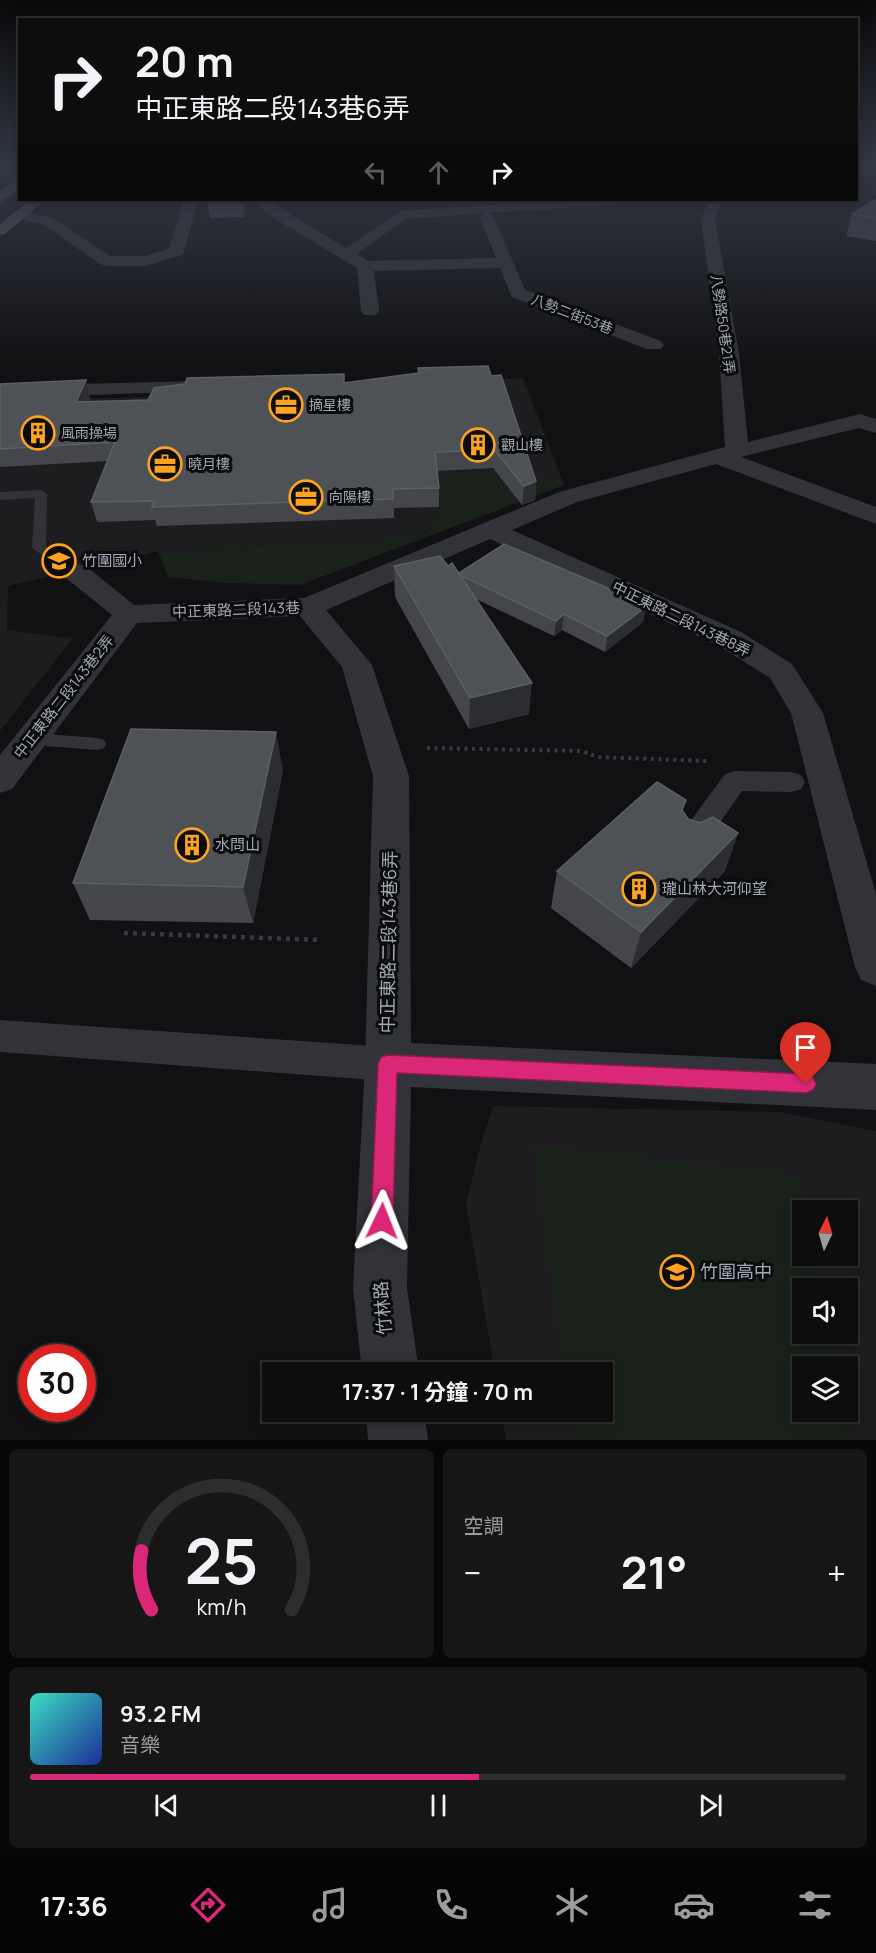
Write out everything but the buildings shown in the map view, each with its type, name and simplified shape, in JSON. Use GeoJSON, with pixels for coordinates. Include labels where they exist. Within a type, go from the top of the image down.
{"type":"FeatureCollection","features":[{"type":"Feature","properties":{"kind":"street"},"geometry":{"type":"LineString","coordinates":[[63,231],[106,261],[145,261],[176,252],[182,231]]}},
{"type":"Feature","properties":{"kind":"street"},"geometry":{"type":"LineString","coordinates":[[308,231],[364,266],[506,263]]}},
{"type":"Feature","properties":{"kind":"street"},"geometry":{"type":"LineString","coordinates":[[347,254],[379,231]]}},
{"type":"Feature","properties":{"kind":"street","name":"八勢二街53巷"},"geometry":{"type":"LineString","coordinates":[[493,231],[518,293],[654,345]]}},
{"type":"Feature","properties":{"kind":"street","name":"八勢路50巷21弄"},"geometry":{"type":"LineString","coordinates":[[710,231],[729,354],[728,454]]}},
{"type":"Feature","properties":{"kind":"street"},"geometry":{"type":"LineString","coordinates":[[364,266],[370,311]]}},
{"type":"Feature","properties":{"kind":"street"},"geometry":{"type":"LineString","coordinates":[[0,392],[224,386]]}},
{"type":"Feature","properties":{"kind":"street","name":"中正東路二段143巷"},"geometry":{"type":"LineString","coordinates":[[128,614],[309,607],[568,497],[860,421],[876,426]]}},
{"type":"Feature","properties":{"kind":"street"},"geometry":{"type":"LineString","coordinates":[[728,454],[876,516]]}},
{"type":"Feature","properties":{"kind":"street","name":"中正東路二段143巷8弄"},"geometry":{"type":"LineString","coordinates":[[491,530],[730,639],[781,670],[807,712],[876,967]]}},
{"type":"Feature","properties":{"kind":"street"},"geometry":{"type":"LineString","coordinates":[[76,572],[128,614]]}},
{"type":"Feature","properties":{"kind":"street","name":"中正東路二段143巷6弄"},"geometry":{"type":"LineString","coordinates":[[309,607],[357,665],[391,776],[388,1064]]}},
{"type":"Feature","properties":{"kind":"street","name":"中正東路二段143巷2弄"},"geometry":{"type":"LineString","coordinates":[[0,780],[128,614]]}},
{"type":"Feature","properties":{"kind":"street"},"geometry":{"type":"LineString","coordinates":[[687,846],[735,781],[791,782]]}},
{"type":"Feature","properties":{"kind":"street"},"geometry":{"type":"LineString","coordinates":[[0,1036],[388,1064],[876,1087]]}},
{"type":"Feature","properties":{"kind":"street","name":"竹林路"},"geometry":{"type":"LineString","coordinates":[[388,1064],[380,1288],[389,1362]]}},
{"type":"Feature","properties":{"kind":"street"},"geometry":{"type":"LineString","coordinates":[[396,1422],[398,1440]]}},
{"type":"Feature","properties":{"kind":"lane"},"geometry":{"type":"LineString","coordinates":[[0,496],[41,494],[39,548],[76,572]]}},
{"type":"Feature","properties":{"kind":"lane"},"geometry":{"type":"LineString","coordinates":[[32,739],[98,744]]}},
{"type":"Feature","properties":{"kind":"path"},"geometry":{"type":"LineString","coordinates":[[427,748],[582,751],[597,757],[716,761]]}},
{"type":"Feature","properties":{"kind":"path"},"geometry":{"type":"LineString","coordinates":[[124,933],[322,940]]}},
{"type":"Feature","properties":{"kind":"shaded area","name":"竹圍國小"},"geometry":{"type":"Polygon","coordinates":[[[523,378],[561,477],[440,485],[437,490],[439,507],[428,532],[386,539],[158,551],[8,586],[7,630],[73,638],[0,731],[0,401],[348,391],[423,382],[523,378]]]}},
{"type":"Feature","properties":{"kind":"shaded area"},"geometry":{"type":"Polygon","coordinates":[[[500,470],[524,479],[561,477],[564,485],[300,585],[225,583],[168,577],[158,551],[386,539],[428,532],[439,507],[437,490],[442,473],[500,470]]]}},
{"type":"Feature","properties":{"kind":"shaded area","name":"竹圍高中"},"geometry":{"type":"Polygon","coordinates":[[[493,1106],[779,1112],[876,1131],[876,1440],[506,1440],[503,1422],[613,1422],[613,1362],[493,1362],[466,1204],[493,1106]]]}},
{"type":"Feature","properties":{"kind":"shaded area"},"geometry":{"type":"Polygon","coordinates":[[[532,1144],[798,1175],[803,1200],[792,1200],[792,1266],[816,1266],[818,1278],[792,1278],[792,1344],[831,1344],[833,1356],[792,1356],[792,1422],[846,1422],[849,1440],[573,1440],[570,1422],[613,1422],[613,1362],[563,1362],[532,1144]]]}},
{"type":"Feature","properties":{"kind":"place","name":"摘星樓"},"geometry":{"type":"Point","coordinates":[286,405]}},
{"type":"Feature","properties":{"kind":"place","name":"風雨操場"},"geometry":{"type":"Point","coordinates":[38,433]}},
{"type":"Feature","properties":{"kind":"place","name":"觀山樓"},"geometry":{"type":"Point","coordinates":[478,445]}},
{"type":"Feature","properties":{"kind":"place","name":"曉月樓"},"geometry":{"type":"Point","coordinates":[165,464]}},
{"type":"Feature","properties":{"kind":"place","name":"向陽樓"},"geometry":{"type":"Point","coordinates":[306,497]}},
{"type":"Feature","properties":{"kind":"place","name":"竹圍國小"},"geometry":{"type":"Point","coordinates":[59,561]}},
{"type":"Feature","properties":{"kind":"place","name":"水問山"},"geometry":{"type":"Point","coordinates":[192,845]}},
{"type":"Feature","properties":{"kind":"place","name":"瓏山林大河仰望"},"geometry":{"type":"Point","coordinates":[639,889]}},
{"type":"Feature","properties":{"kind":"place","name":"竹圍高中"},"geometry":{"type":"Point","coordinates":[677,1272]}},
{"type":"Feature","properties":{"kind":"route"},"geometry":{"type":"LineString","coordinates":[[382,1221],[388,1064],[806,1084]]}}]}
